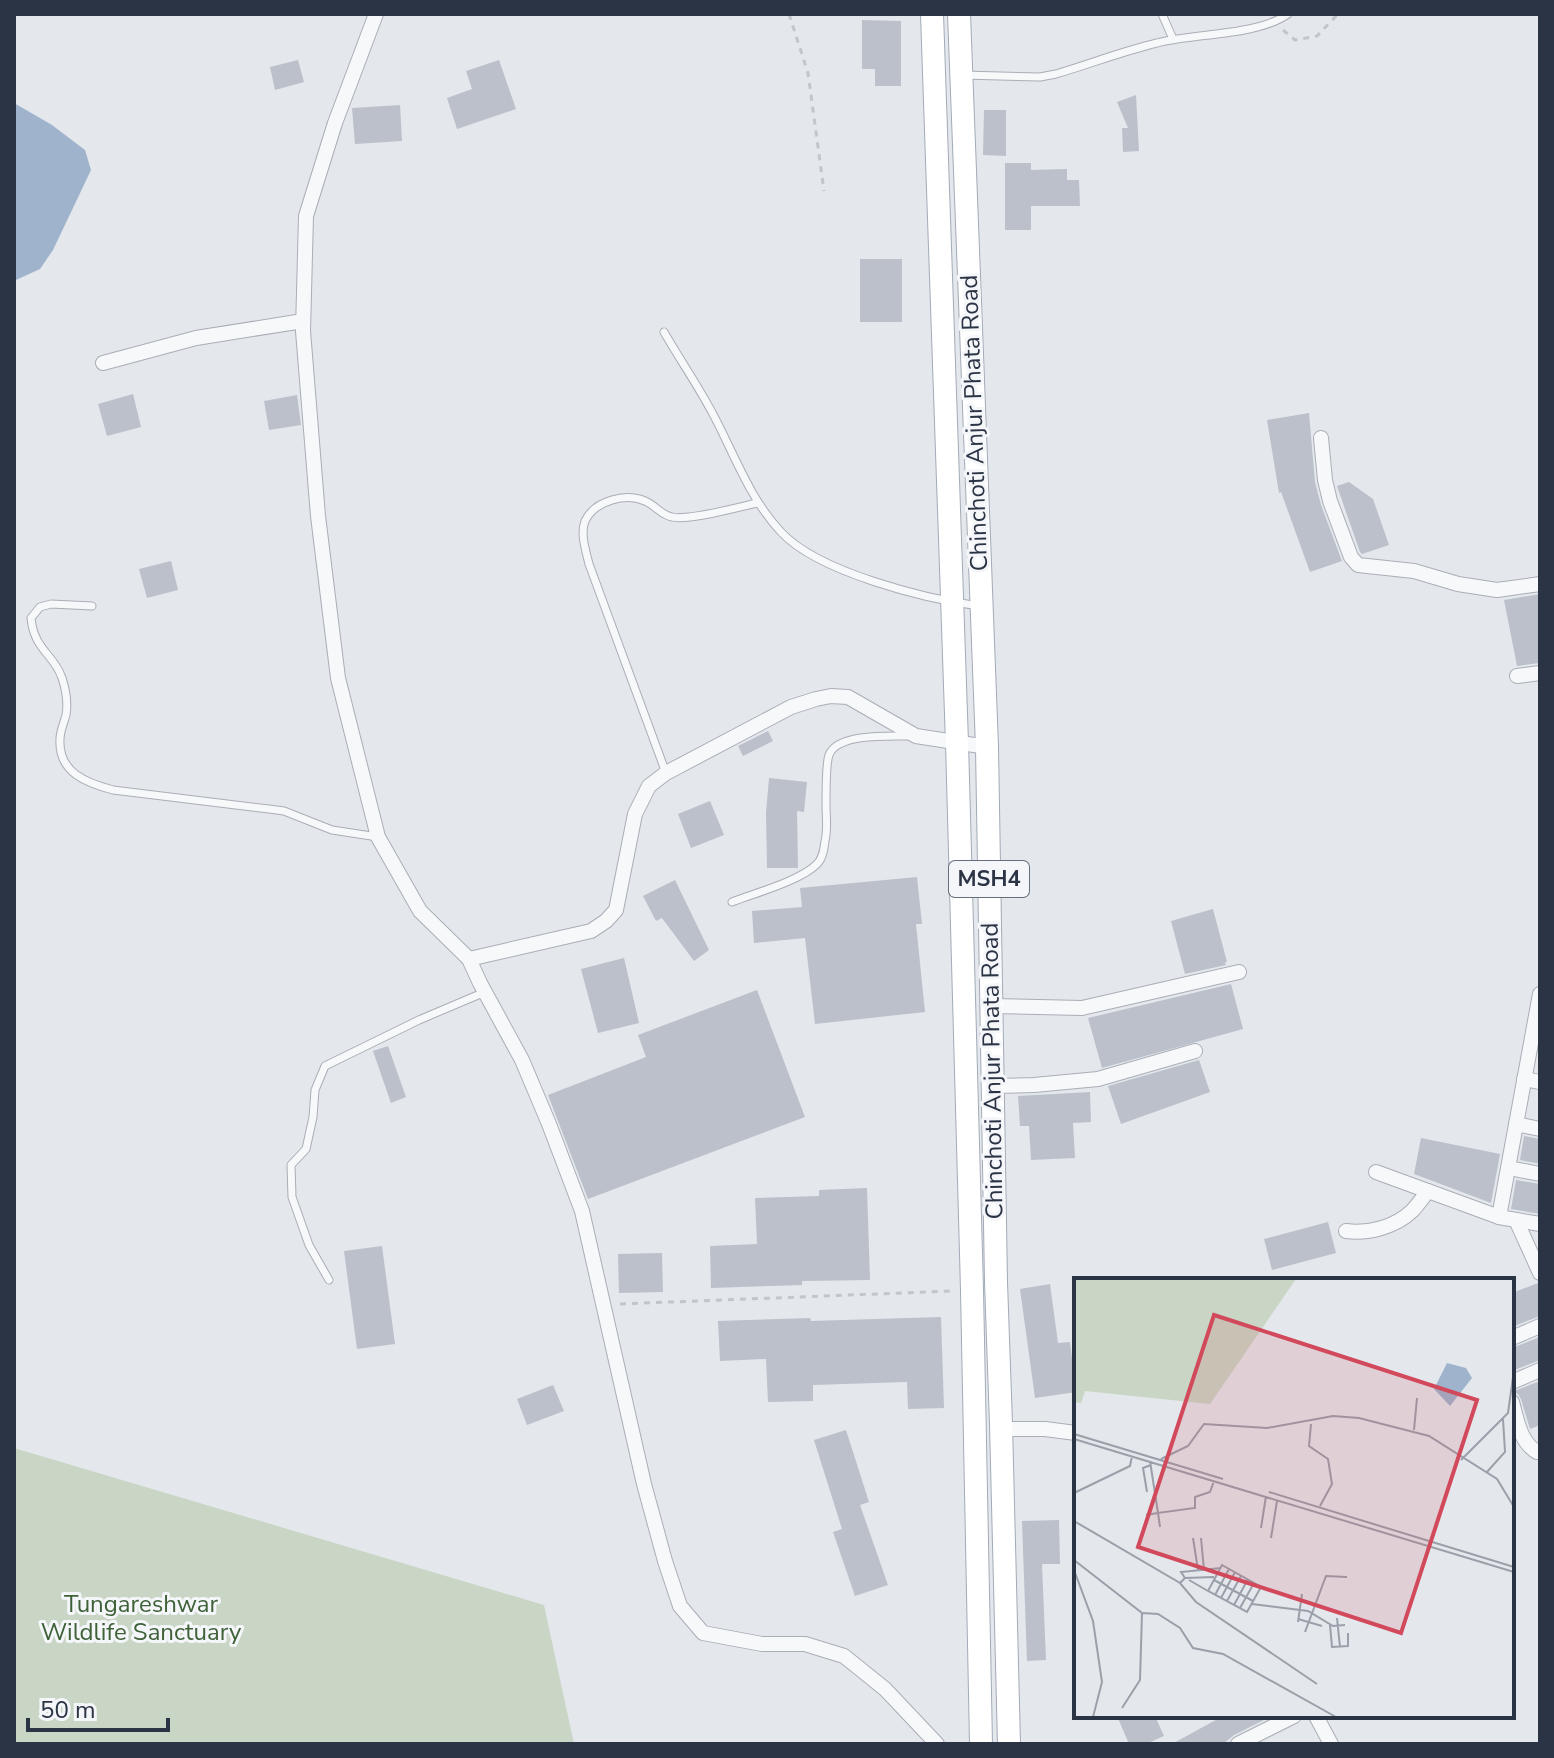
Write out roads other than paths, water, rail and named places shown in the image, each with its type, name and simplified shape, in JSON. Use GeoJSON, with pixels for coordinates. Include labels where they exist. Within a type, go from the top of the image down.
{"type":"FeatureCollection","features":[{"type":"Feature","properties":{"kind":"main road","name":"Chinchoti Anjur Phata Road"},"geometry":{"type":"LineString","coordinates":[[932,14],[957,743],[981,1744]]}},
{"type":"Feature","properties":{"kind":"main road","name":"Chinchoti Anjur Phata Road"},"geometry":{"type":"LineString","coordinates":[[959,14],[987,747],[996,1267],[1009,1744]]}},
{"type":"Feature","properties":{"kind":"street"},"geometry":{"type":"LineString","coordinates":[[376,14],[335,123],[306,216],[303,321],[318,516],[338,678],[378,837],[420,911],[469,959],[522,1060],[549,1124],[582,1211],[644,1484],[680,1606],[703,1633],[762,1644],[805,1644],[844,1656],[885,1689],[937,1744]]}},
{"type":"Feature","properties":{"kind":"street"},"geometry":{"type":"LineString","coordinates":[[103,363],[196,338],[303,321]]}},
{"type":"Feature","properties":{"kind":"street"},"geometry":{"type":"LineString","coordinates":[[1321,438],[1330,501],[1351,557],[1358,565],[1414,571],[1458,584],[1497,590],[1540,584]]}},
{"type":"Feature","properties":{"kind":"street"},"geometry":{"type":"LineString","coordinates":[[1517,676],[1540,673]]}},
{"type":"Feature","properties":{"kind":"street"},"geometry":{"type":"LineString","coordinates":[[469,959],[591,931],[606,921],[616,910],[635,814],[649,786],[666,773],[791,707],[831,696],[848,697],[916,736],[987,747]]}},
{"type":"Feature","properties":{"kind":"street"},"geometry":{"type":"LineString","coordinates":[[991,1006],[1082,1008],[1239,972]]}},
{"type":"Feature","properties":{"kind":"street"},"geometry":{"type":"LineString","coordinates":[[1499,1217],[1524,1079],[1536,1034],[1540,994]]}},
{"type":"Feature","properties":{"kind":"street"},"geometry":{"type":"LineString","coordinates":[[993,1086],[1098,1079],[1195,1051]]}},
{"type":"Feature","properties":{"kind":"street"},"geometry":{"type":"LineString","coordinates":[[1524,1079],[1540,1082]]}},
{"type":"Feature","properties":{"kind":"street"},"geometry":{"type":"LineString","coordinates":[[1516,1124],[1540,1129]]}},
{"type":"Feature","properties":{"kind":"street"},"geometry":{"type":"LineString","coordinates":[[1509,1168],[1540,1174]]}},
{"type":"Feature","properties":{"kind":"street"},"geometry":{"type":"LineString","coordinates":[[1376,1172],[1499,1217],[1540,1224]]}},
{"type":"Feature","properties":{"kind":"street"},"geometry":{"type":"LineString","coordinates":[[1346,1231],[1363,1233],[1390,1224],[1411,1212],[1428,1191]]}},
{"type":"Feature","properties":{"kind":"street"},"geometry":{"type":"LineString","coordinates":[[1516,1220],[1540,1273]]}},
{"type":"Feature","properties":{"kind":"street"},"geometry":{"type":"LineString","coordinates":[[1514,1337],[1540,1326]]}},
{"type":"Feature","properties":{"kind":"street"},"geometry":{"type":"LineString","coordinates":[[1514,1381],[1540,1370]]}},
{"type":"Feature","properties":{"kind":"street"},"geometry":{"type":"LineString","coordinates":[[1514,1415],[1518,1441],[1540,1451]]}},
{"type":"Feature","properties":{"kind":"street"},"geometry":{"type":"LineString","coordinates":[[1002,1429],[1074,1433]]}},
{"type":"Feature","properties":{"kind":"street"},"geometry":{"type":"LineString","coordinates":[[1238,1744],[1290,1718]]}},
{"type":"Feature","properties":{"kind":"street"},"geometry":{"type":"LineString","coordinates":[[1317,1718],[1331,1744]]}},
{"type":"Feature","properties":{"kind":"lane"},"geometry":{"type":"LineString","coordinates":[[1162,14],[1173,39]]}},
{"type":"Feature","properties":{"kind":"lane"},"geometry":{"type":"LineString","coordinates":[[961,75],[1040,77],[1153,43],[1258,28],[1276,23],[1288,14]]}},
{"type":"Feature","properties":{"kind":"lane"},"geometry":{"type":"LineString","coordinates":[[664,332],[712,413],[757,503],[783,535],[819,560],[878,583],[951,602],[981,606]]}},
{"type":"Feature","properties":{"kind":"lane"},"geometry":{"type":"LineString","coordinates":[[666,773],[589,564],[583,538],[585,521],[596,509],[611,500],[629,497],[647,502],[673,518],[757,503]]}},
{"type":"Feature","properties":{"kind":"lane"},"geometry":{"type":"LineString","coordinates":[[92,606],[51,604],[40,607],[31,618],[32,633],[61,674],[66,692],[67,711],[60,738],[61,756],[73,774],[90,784],[113,790],[284,811],[332,830],[378,837]]}},
{"type":"Feature","properties":{"kind":"lane"},"geometry":{"type":"LineString","coordinates":[[732,902],[795,878],[817,864],[827,832],[829,754],[837,745],[850,740],[916,736]]}},
{"type":"Feature","properties":{"kind":"lane"},"geometry":{"type":"LineString","coordinates":[[329,1280],[309,1245],[292,1197],[291,1165],[306,1149],[315,1090],[325,1066],[356,1049],[485,992]]}},
{"type":"Feature","properties":{"kind":"water"},"geometry":{"type":"Polygon","coordinates":[[[14,103],[52,125],[85,150],[91,170],[53,250],[40,269],[16,280],[14,280],[14,103]]]}},
{"type":"Feature","properties":{"kind":"park label","name":"Tungareshwar Wildlife Sanctuary"},"geometry":{"type":"Point","coordinates":[141,1618]}}]}
